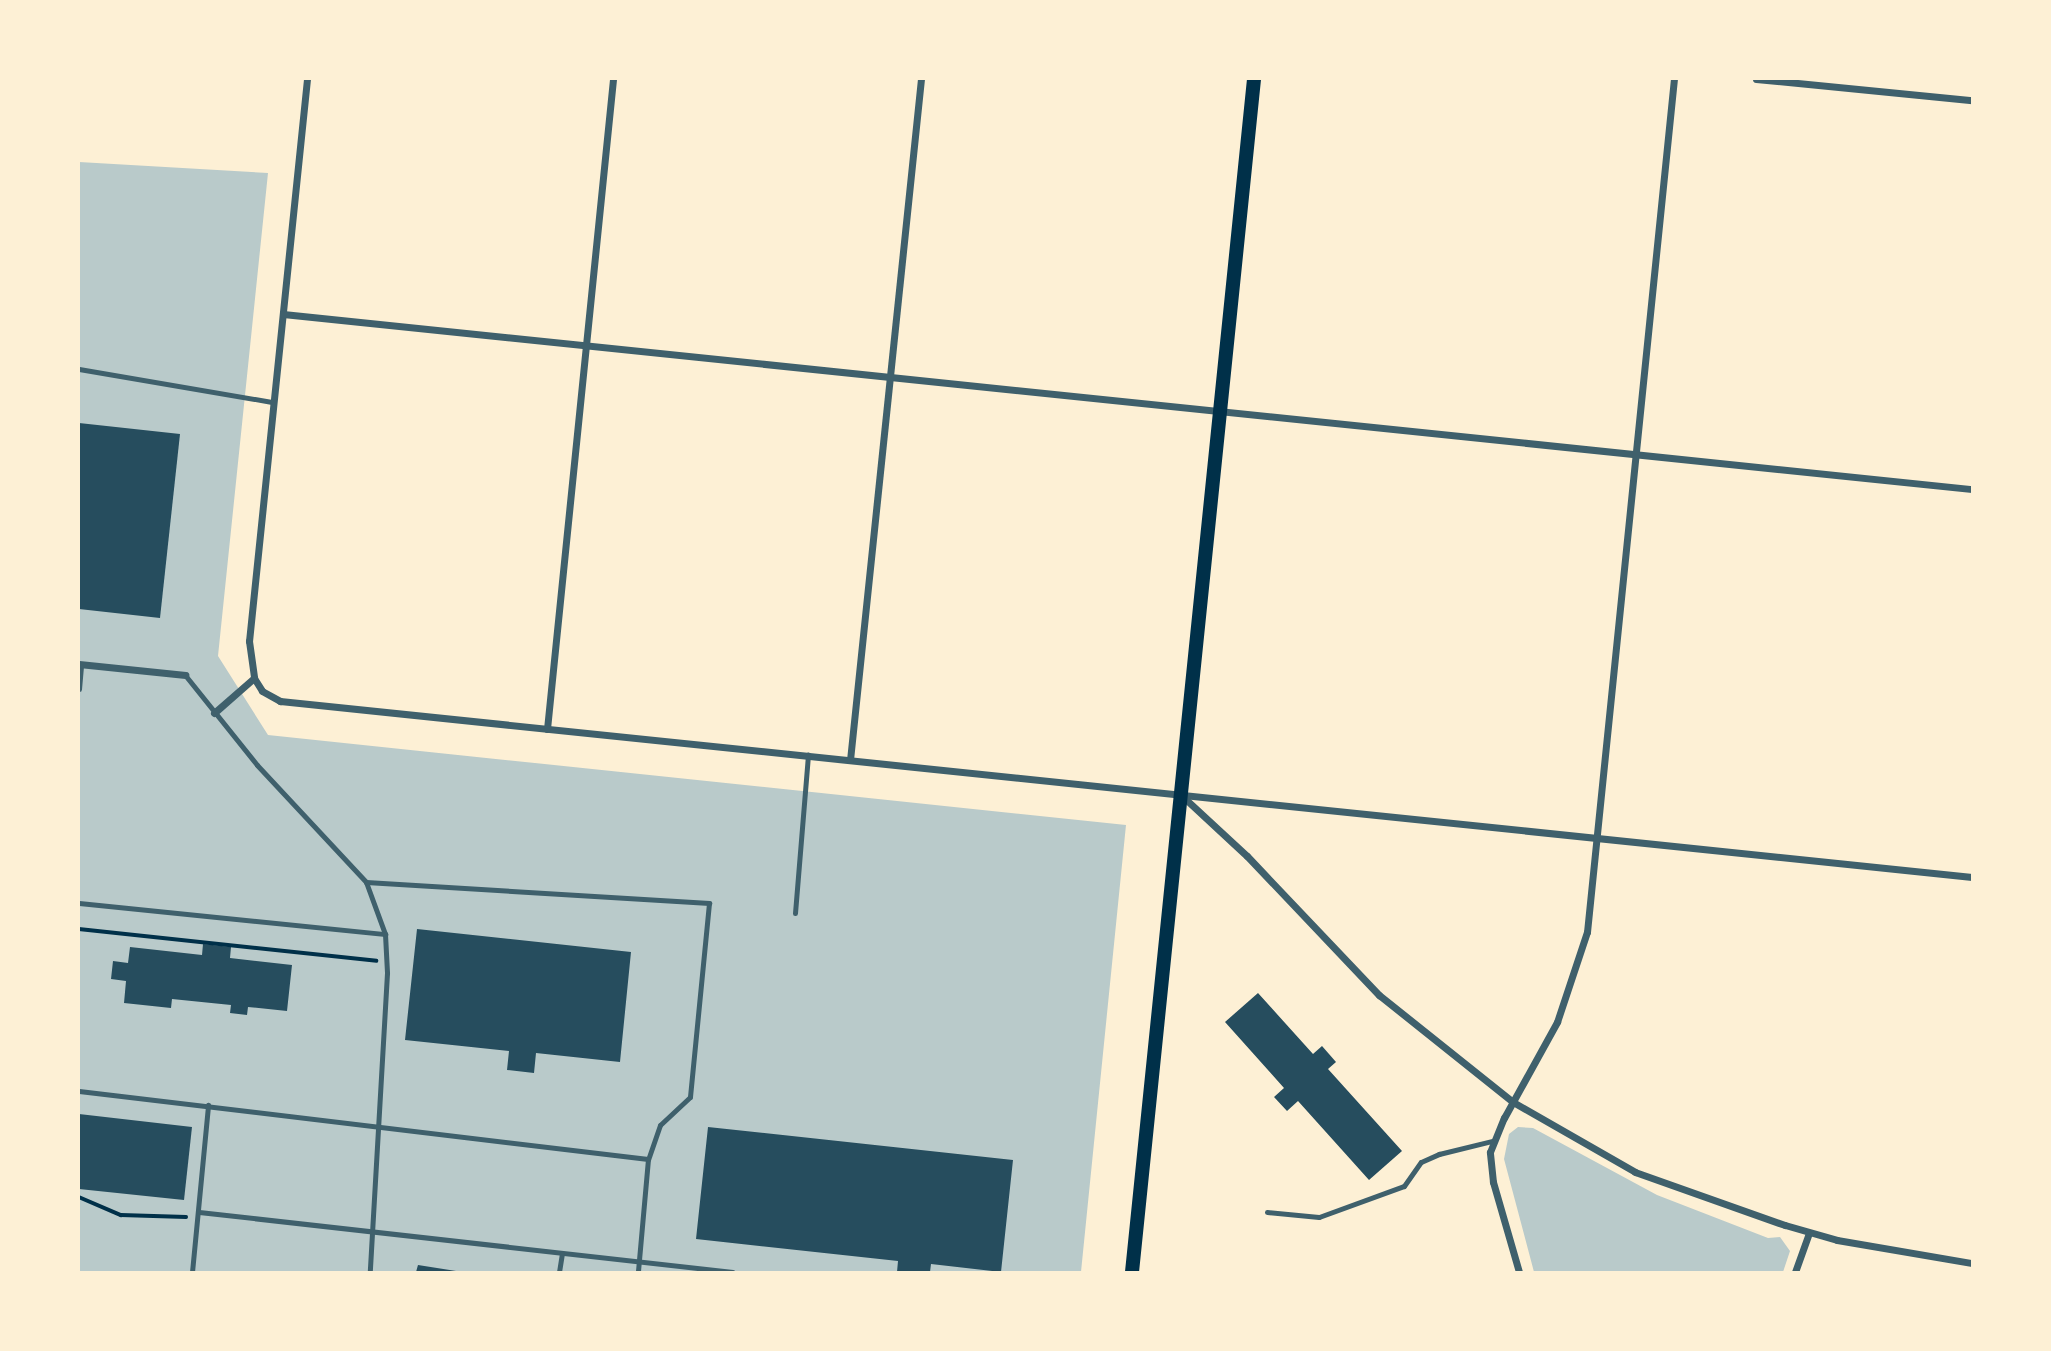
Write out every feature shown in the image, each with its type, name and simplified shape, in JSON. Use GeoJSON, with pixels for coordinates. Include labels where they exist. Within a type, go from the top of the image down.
{"type":"FeatureCollection","features":[{"type":"Feature","properties":{"kind":"main road"},"geometry":{"type":"LineString","coordinates":[[1132,1272],[1254,79]]}},
{"type":"Feature","properties":{"kind":"street"},"geometry":{"type":"LineString","coordinates":[[307,79],[249,641],[254,678],[262,691],[280,701],[1972,877]]}},
{"type":"Feature","properties":{"kind":"street"},"geometry":{"type":"LineString","coordinates":[[547,729],[613,79]]}},
{"type":"Feature","properties":{"kind":"street"},"geometry":{"type":"LineString","coordinates":[[850,761],[921,79]]}},
{"type":"Feature","properties":{"kind":"street"},"geometry":{"type":"LineString","coordinates":[[1519,1272],[1490,1167],[1492,1141],[1570,989],[1587,932],[1600,838],[1674,79]]}},
{"type":"Feature","properties":{"kind":"street"},"geometry":{"type":"LineString","coordinates":[[1756,79],[1972,100]]}},
{"type":"Feature","properties":{"kind":"street"},"geometry":{"type":"LineString","coordinates":[[283,314],[1638,452],[1972,489]]}},
{"type":"Feature","properties":{"kind":"street"},"geometry":{"type":"LineString","coordinates":[[80,664],[185,675]]}},
{"type":"Feature","properties":{"kind":"street"},"geometry":{"type":"LineString","coordinates":[[214,713],[254,678]]}},
{"type":"Feature","properties":{"kind":"street"},"geometry":{"type":"LineString","coordinates":[[1180,793],[1247,856],[1378,995],[1513,1101],[1635,1171],[1809,1233],[1972,1262]]}},
{"type":"Feature","properties":{"kind":"street"},"geometry":{"type":"LineString","coordinates":[[1795,1272],[1809,1233]]}},
{"type":"Feature","properties":{"kind":"lane"},"geometry":{"type":"LineString","coordinates":[[79,369],[273,402]]}},
{"type":"Feature","properties":{"kind":"lane"},"geometry":{"type":"LineString","coordinates":[[79,689],[80,664]]}},
{"type":"Feature","properties":{"kind":"lane"},"geometry":{"type":"LineString","coordinates":[[185,675],[214,713],[366,882],[385,934],[387,962],[370,1272]]}},
{"type":"Feature","properties":{"kind":"lane"},"geometry":{"type":"LineString","coordinates":[[795,913],[808,755]]}},
{"type":"Feature","properties":{"kind":"lane"},"geometry":{"type":"LineString","coordinates":[[366,882],[709,903],[690,1097],[660,1125],[648,1159],[638,1272]]}},
{"type":"Feature","properties":{"kind":"lane"},"geometry":{"type":"LineString","coordinates":[[79,904],[385,934]]}},
{"type":"Feature","properties":{"kind":"lane"},"geometry":{"type":"LineString","coordinates":[[79,1091],[648,1159]]}},
{"type":"Feature","properties":{"kind":"lane"},"geometry":{"type":"LineString","coordinates":[[192,1272],[208,1105]]}},
{"type":"Feature","properties":{"kind":"lane"},"geometry":{"type":"LineString","coordinates":[[1267,1212],[1319,1217],[1404,1186],[1421,1162],[1438,1153],[1492,1141]]}},
{"type":"Feature","properties":{"kind":"lane"},"geometry":{"type":"LineString","coordinates":[[198,1216],[373,1231],[733,1272]]}},
{"type":"Feature","properties":{"kind":"lane"},"geometry":{"type":"LineString","coordinates":[[559,1272],[562,1253]]}},
{"type":"Feature","properties":{"kind":"path"},"geometry":{"type":"LineString","coordinates":[[79,929],[387,962]]}},
{"type":"Feature","properties":{"kind":"path"},"geometry":{"type":"LineString","coordinates":[[79,1197],[121,1215],[198,1216]]}},
{"type":"Feature","properties":{"kind":"shaded area"},"geometry":{"type":"Polygon","coordinates":[[[79,162],[268,173],[218,656],[268,735],[1126,825],[1081,1272],[79,1272],[79,162]]]}},
{"type":"Feature","properties":{"kind":"shaded area"},"geometry":{"type":"Polygon","coordinates":[[[1518,1127],[1533,1128],[1657,1195],[1768,1238],[1780,1237],[1790,1251],[1783,1272],[1534,1272],[1504,1159],[1509,1134],[1518,1127]]]}},
{"type":"Feature","properties":{"kind":"building"},"geometry":{"type":"Polygon","coordinates":[[[79,423],[180,434],[160,618],[79,609],[79,423]]]}},
{"type":"Feature","properties":{"kind":"building"},"geometry":{"type":"Polygon","coordinates":[[[417,929],[631,952],[620,1062],[536,1053],[534,1073],[507,1070],[509,1051],[405,1040],[417,929]]]}},
{"type":"Feature","properties":{"kind":"building"},"geometry":{"type":"Polygon","coordinates":[[[203,944],[231,947],[230,958],[292,965],[287,1011],[248,1007],[247,1015],[230,1013],[231,1005],[172,999],[171,1008],[124,1003],[126,981],[111,979],[113,961],[128,963],[130,947],[202,955],[203,944]]]}},
{"type":"Feature","properties":{"kind":"building"},"geometry":{"type":"Polygon","coordinates":[[[1258,993],[1313,1054],[1322,1046],[1336,1062],[1328,1069],[1402,1151],[1369,1180],[1298,1101],[1287,1111],[1274,1097],[1284,1088],[1225,1022],[1258,993]]]}},
{"type":"Feature","properties":{"kind":"building"},"geometry":{"type":"Polygon","coordinates":[[[79,1114],[192,1127],[184,1200],[79,1189],[79,1114]]]}},
{"type":"Feature","properties":{"kind":"building"},"geometry":{"type":"Polygon","coordinates":[[[708,1127],[1013,1160],[1001,1272],[931,1264],[930,1272],[897,1272],[898,1261],[696,1239],[708,1127]]]}},
{"type":"Feature","properties":{"kind":"building"},"geometry":{"type":"Polygon","coordinates":[[[418,1265],[456,1271],[456,1272],[416,1272],[418,1265]]]}}]}
